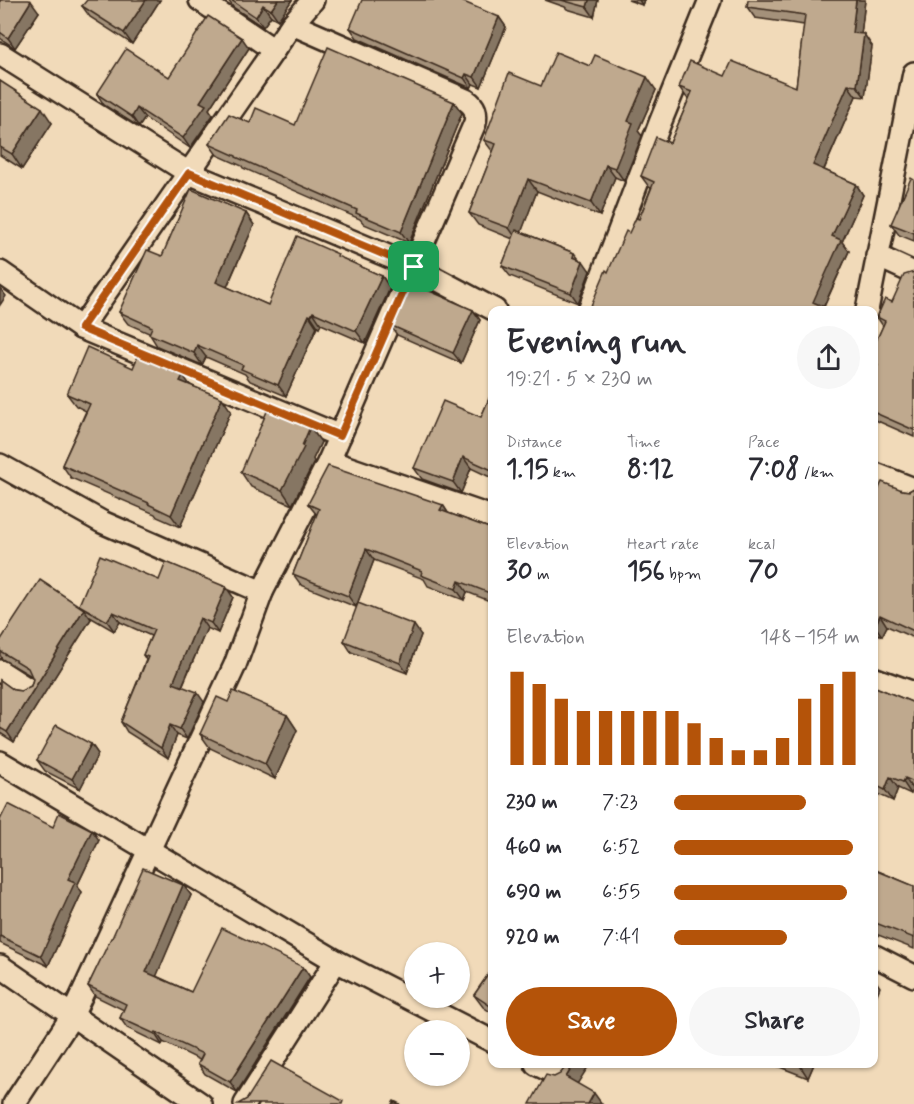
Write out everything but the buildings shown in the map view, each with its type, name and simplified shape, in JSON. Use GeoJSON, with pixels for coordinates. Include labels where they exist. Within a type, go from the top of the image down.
{"type":"FeatureCollection","features":[{"type":"Feature","properties":{"kind":"street"},"geometry":{"type":"LineString","coordinates":[[200,0],[274,50]]}},
{"type":"Feature","properties":{"kind":"street"},"geometry":{"type":"LineString","coordinates":[[81,328],[292,24],[313,0]]}},
{"type":"Feature","properties":{"kind":"street"},"geometry":{"type":"LineString","coordinates":[[591,306],[660,123],[710,0]]}},
{"type":"Feature","properties":{"kind":"street"},"geometry":{"type":"LineString","coordinates":[[14,1104],[72,1016],[235,664],[262,592],[329,462],[475,123],[477,113],[473,105],[292,24]]}},
{"type":"Feature","properties":{"kind":"street"},"geometry":{"type":"LineString","coordinates":[[0,54],[189,173],[414,267],[488,306]]}},
{"type":"Feature","properties":{"kind":"street"},"geometry":{"type":"LineString","coordinates":[[868,306],[914,73]]}},
{"type":"Feature","properties":{"kind":"street"},"geometry":{"type":"LineString","coordinates":[[877,256],[914,273]]}},
{"type":"Feature","properties":{"kind":"street"},"geometry":{"type":"LineString","coordinates":[[0,272],[81,328],[340,436]]}},
{"type":"Feature","properties":{"kind":"street"},"geometry":{"type":"LineString","coordinates":[[329,462],[488,517]]}},
{"type":"Feature","properties":{"kind":"street"},"geometry":{"type":"LineString","coordinates":[[0,465],[102,522],[262,592]]}},
{"type":"Feature","properties":{"kind":"street"},"geometry":{"type":"LineString","coordinates":[[878,475],[914,489]]}},
{"type":"Feature","properties":{"kind":"street"},"geometry":{"type":"LineString","coordinates":[[0,671],[28,689]]}},
{"type":"Feature","properties":{"kind":"street"},"geometry":{"type":"LineString","coordinates":[[878,680],[914,693]]}},
{"type":"Feature","properties":{"kind":"street"},"geometry":{"type":"LineString","coordinates":[[0,762],[336,961],[488,1039]]}},
{"type":"Feature","properties":{"kind":"street"},"geometry":{"type":"LineString","coordinates":[[878,958],[914,976]]}},
{"type":"Feature","properties":{"kind":"street"},"geometry":{"type":"LineString","coordinates":[[245,1104],[336,961]]}},
{"type":"Feature","properties":{"kind":"street"},"geometry":{"type":"LineString","coordinates":[[0,966],[72,1016],[176,1097],[201,1104]]}},
{"type":"Feature","properties":{"kind":"street"},"geometry":{"type":"LineString","coordinates":[[544,1068],[561,1076]]}},
{"type":"Feature","properties":{"kind":"route"},"geometry":{"type":"LineString","coordinates":[[189,173],[414,267],[340,436],[81,328],[189,173]]}}]}
